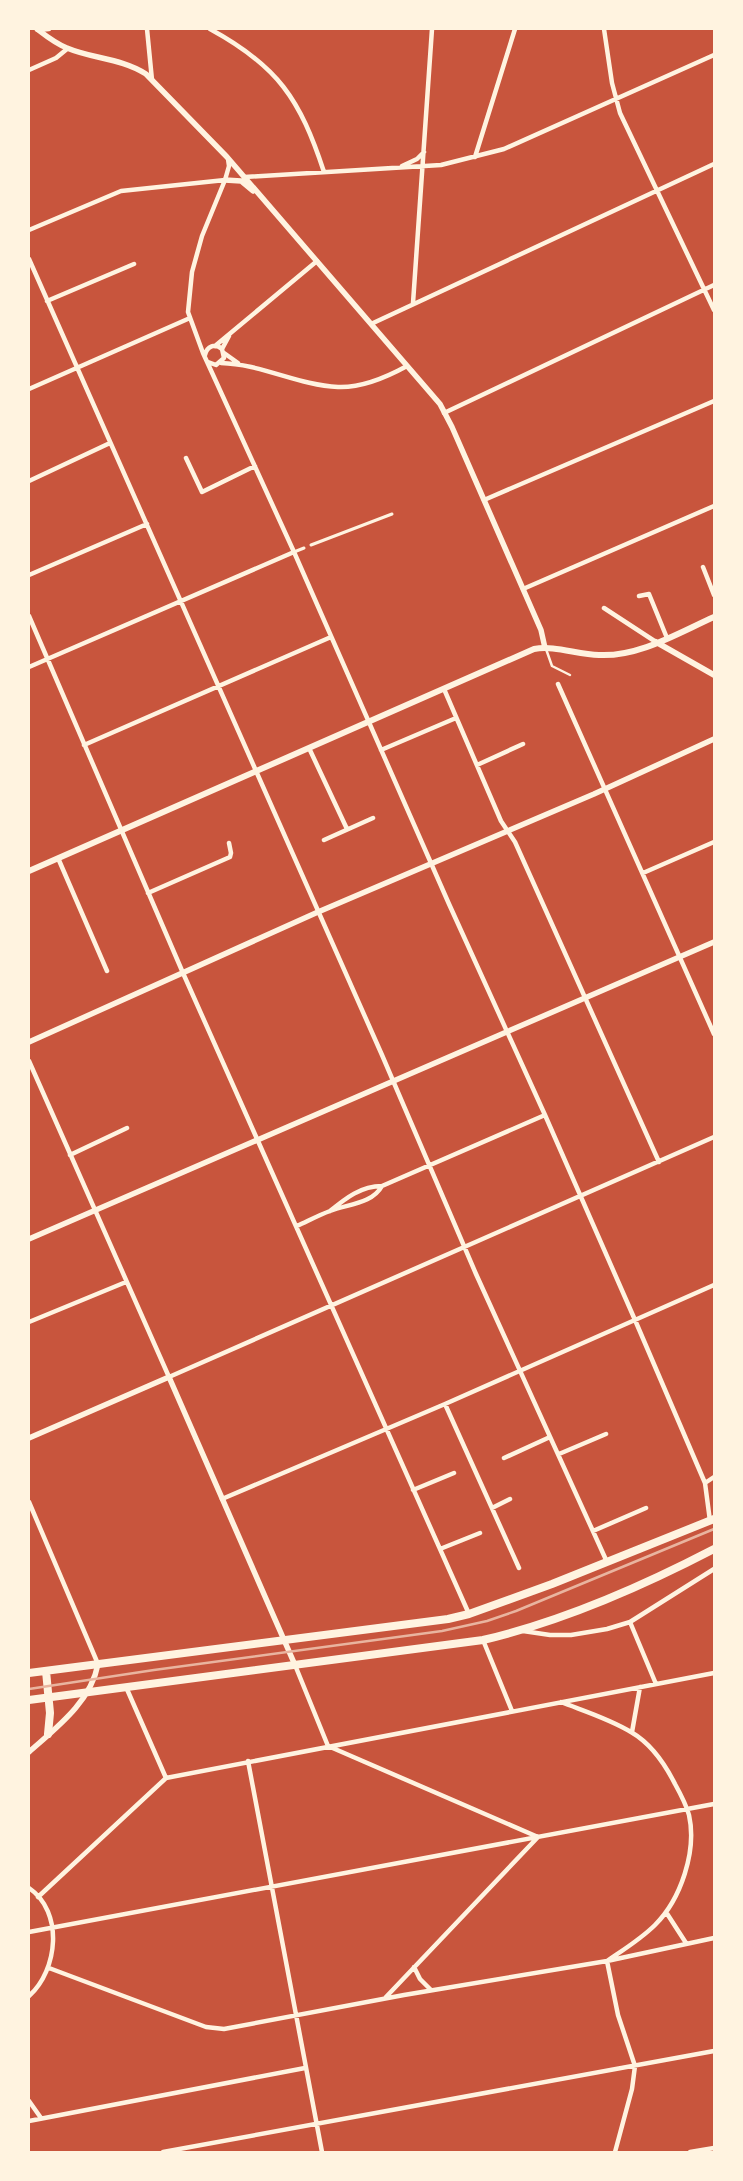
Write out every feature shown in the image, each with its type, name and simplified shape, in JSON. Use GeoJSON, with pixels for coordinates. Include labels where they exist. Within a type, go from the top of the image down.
{"type":"FeatureCollection","features":[{"type":"Feature","properties":{"kind":"highway"},"geometry":{"type":"LineString","coordinates":[[29,1673],[448,1619],[469,1614],[712,1520]]}},
{"type":"Feature","properties":{"kind":"highway"},"geometry":{"type":"LineString","coordinates":[[29,1700],[483,1640],[522,1631],[640,1585],[714,1549]]}},
{"type":"Feature","properties":{"kind":"highway"},"geometry":{"type":"LineString","coordinates":[[46,1671],[50,1713],[48,1734]]}},
{"type":"Feature","properties":{"kind":"main road"},"geometry":{"type":"LineString","coordinates":[[29,871],[120,829],[534,649],[545,648],[600,655],[621,654],[641,649],[714,617]]}},
{"type":"Feature","properties":{"kind":"main road"},"geometry":{"type":"LineString","coordinates":[[656,642],[714,675]]}},
{"type":"Feature","properties":{"kind":"street"},"geometry":{"type":"LineString","coordinates":[[38,29],[48,29]]}},
{"type":"Feature","properties":{"kind":"street"},"geometry":{"type":"LineString","coordinates":[[38,29],[54,42],[67,49],[133,66],[152,80],[245,177],[440,404],[541,630],[545,648]]}},
{"type":"Feature","properties":{"kind":"street"},"geometry":{"type":"LineString","coordinates":[[147,29],[152,80]]}},
{"type":"Feature","properties":{"kind":"street"},"geometry":{"type":"LineString","coordinates":[[210,29],[247,50],[288,91],[310,130],[324,172]]}},
{"type":"Feature","properties":{"kind":"street"},"geometry":{"type":"LineString","coordinates":[[414,303],[432,29]]}},
{"type":"Feature","properties":{"kind":"street"},"geometry":{"type":"LineString","coordinates":[[475,157],[515,29]]}},
{"type":"Feature","properties":{"kind":"street"},"geometry":{"type":"LineString","coordinates":[[604,29],[620,113],[714,310]]}},
{"type":"Feature","properties":{"kind":"street"},"geometry":{"type":"LineString","coordinates":[[29,70],[56,58],[67,49]]}},
{"type":"Feature","properties":{"kind":"street"},"geometry":{"type":"LineString","coordinates":[[245,177],[441,165],[475,157],[504,149],[714,55]]}},
{"type":"Feature","properties":{"kind":"street"},"geometry":{"type":"LineString","coordinates":[[396,168],[417,159],[424,152]]}},
{"type":"Feature","properties":{"kind":"street"},"geometry":{"type":"LineString","coordinates":[[227,157],[228,166],[224,180],[202,236],[192,272],[188,312],[190,318],[207,362],[294,552],[430,862],[508,1032],[635,1320],[705,1483],[712,1520]]}},
{"type":"Feature","properties":{"kind":"street"},"geometry":{"type":"LineString","coordinates":[[371,324],[714,164]]}},
{"type":"Feature","properties":{"kind":"street"},"geometry":{"type":"LineString","coordinates":[[29,230],[121,191],[224,180],[241,181],[272,210]]}},
{"type":"Feature","properties":{"kind":"street"},"geometry":{"type":"LineString","coordinates":[[29,259],[465,1248],[607,1562]]}},
{"type":"Feature","properties":{"kind":"street"},"geometry":{"type":"LineString","coordinates":[[205,356],[208,348],[215,346],[317,261]]}},
{"type":"Feature","properties":{"kind":"street"},"geometry":{"type":"LineString","coordinates":[[47,302],[134,264]]}},
{"type":"Feature","properties":{"kind":"street"},"geometry":{"type":"LineString","coordinates":[[444,413],[714,285]]}},
{"type":"Feature","properties":{"kind":"street"},"geometry":{"type":"LineString","coordinates":[[29,389],[190,318]]}},
{"type":"Feature","properties":{"kind":"street"},"geometry":{"type":"LineString","coordinates":[[221,363],[229,334]]}},
{"type":"Feature","properties":{"kind":"street"},"geometry":{"type":"LineString","coordinates":[[215,346],[239,364]]}},
{"type":"Feature","properties":{"kind":"street"},"geometry":{"type":"LineString","coordinates":[[207,362],[216,365],[221,363],[239,364],[338,387],[365,384],[407,366]]}},
{"type":"Feature","properties":{"kind":"street"},"geometry":{"type":"LineString","coordinates":[[484,500],[714,400]]}},
{"type":"Feature","properties":{"kind":"street"},"geometry":{"type":"LineString","coordinates":[[29,481],[110,443]]}},
{"type":"Feature","properties":{"kind":"street"},"geometry":{"type":"LineString","coordinates":[[186,458],[202,492],[255,466]]}},
{"type":"Feature","properties":{"kind":"street"},"geometry":{"type":"LineString","coordinates":[[523,589],[714,506]]}},
{"type":"Feature","properties":{"kind":"street"},"geometry":{"type":"LineString","coordinates":[[311,545],[392,514]]}},
{"type":"Feature","properties":{"kind":"street"},"geometry":{"type":"LineString","coordinates":[[29,575],[146,524]]}},
{"type":"Feature","properties":{"kind":"street"},"geometry":{"type":"LineString","coordinates":[[29,667],[304,548]]}},
{"type":"Feature","properties":{"kind":"street"},"geometry":{"type":"LineString","coordinates":[[703,567],[714,595]]}},
{"type":"Feature","properties":{"kind":"street"},"geometry":{"type":"LineString","coordinates":[[639,596],[649,594],[667,638]]}},
{"type":"Feature","properties":{"kind":"street"},"geometry":{"type":"LineString","coordinates":[[604,608],[656,642]]}},
{"type":"Feature","properties":{"kind":"street"},"geometry":{"type":"LineString","coordinates":[[29,616],[183,974],[469,1614]]}},
{"type":"Feature","properties":{"kind":"street"},"geometry":{"type":"LineString","coordinates":[[84,745],[331,637]]}},
{"type":"Feature","properties":{"kind":"street"},"geometry":{"type":"LineString","coordinates":[[558,684],[714,1034]]}},
{"type":"Feature","properties":{"kind":"street"},"geometry":{"type":"LineString","coordinates":[[444,689],[501,821],[515,842],[659,1162]]}},
{"type":"Feature","properties":{"kind":"street"},"geometry":{"type":"LineString","coordinates":[[381,750],[456,718]]}},
{"type":"Feature","properties":{"kind":"street"},"geometry":{"type":"LineString","coordinates":[[29,1042],[430,862],[605,789],[714,739]]}},
{"type":"Feature","properties":{"kind":"street"},"geometry":{"type":"LineString","coordinates":[[477,765],[523,744]]}},
{"type":"Feature","properties":{"kind":"street"},"geometry":{"type":"LineString","coordinates":[[309,748],[347,829]]}},
{"type":"Feature","properties":{"kind":"street"},"geometry":{"type":"LineString","coordinates":[[324,840],[373,818]]}},
{"type":"Feature","properties":{"kind":"street"},"geometry":{"type":"LineString","coordinates":[[643,873],[714,842]]}},
{"type":"Feature","properties":{"kind":"street"},"geometry":{"type":"LineString","coordinates":[[148,893],[230,857],[229,844]]}},
{"type":"Feature","properties":{"kind":"street"},"geometry":{"type":"LineString","coordinates":[[58,858],[107,971]]}},
{"type":"Feature","properties":{"kind":"street"},"geometry":{"type":"LineString","coordinates":[[29,1239],[257,1138],[508,1032],[714,942]]}},
{"type":"Feature","properties":{"kind":"street"},"geometry":{"type":"LineString","coordinates":[[29,1061],[285,1640],[328,1746],[538,1837]]}},
{"type":"Feature","properties":{"kind":"street"},"geometry":{"type":"LineString","coordinates":[[330,1211],[349,1195],[371,1186],[382,1186],[545,1115]]}},
{"type":"Feature","properties":{"kind":"street"},"geometry":{"type":"LineString","coordinates":[[70,1155],[127,1128]]}},
{"type":"Feature","properties":{"kind":"street"},"geometry":{"type":"LineString","coordinates":[[29,1438],[714,1137]]}},
{"type":"Feature","properties":{"kind":"street"},"geometry":{"type":"LineString","coordinates":[[297,1226],[330,1211],[353,1205],[377,1194],[382,1186]]}},
{"type":"Feature","properties":{"kind":"street"},"geometry":{"type":"LineString","coordinates":[[29,1322],[126,1282]]}},
{"type":"Feature","properties":{"kind":"street"},"geometry":{"type":"LineString","coordinates":[[222,1499],[446,1404],[714,1285]]}},
{"type":"Feature","properties":{"kind":"street"},"geometry":{"type":"LineString","coordinates":[[446,1404],[519,1568]]}},
{"type":"Feature","properties":{"kind":"street"},"geometry":{"type":"LineString","coordinates":[[559,1454],[606,1434]]}},
{"type":"Feature","properties":{"kind":"street"},"geometry":{"type":"LineString","coordinates":[[504,1458],[550,1437]]}},
{"type":"Feature","properties":{"kind":"street"},"geometry":{"type":"LineString","coordinates":[[413,1490],[454,1473]]}},
{"type":"Feature","properties":{"kind":"street"},"geometry":{"type":"LineString","coordinates":[[705,1483],[714,1477]]}},
{"type":"Feature","properties":{"kind":"street"},"geometry":{"type":"LineString","coordinates":[[492,1508],[510,1499]]}},
{"type":"Feature","properties":{"kind":"street"},"geometry":{"type":"LineString","coordinates":[[29,1502],[98,1664],[93,1684],[77,1707],[29,1752]]}},
{"type":"Feature","properties":{"kind":"street"},"geometry":{"type":"LineString","coordinates":[[593,1531],[646,1508]]}},
{"type":"Feature","properties":{"kind":"street"},"geometry":{"type":"LineString","coordinates":[[440,1549],[480,1532]]}},
{"type":"Feature","properties":{"kind":"street"},"geometry":{"type":"LineString","coordinates":[[522,1631],[550,1635],[571,1635],[607,1629],[630,1622],[714,1570]]}},
{"type":"Feature","properties":{"kind":"street"},"geometry":{"type":"LineString","coordinates":[[630,1622],[656,1684]]}},
{"type":"Feature","properties":{"kind":"street"},"geometry":{"type":"LineString","coordinates":[[483,1640],[512,1711]]}},
{"type":"Feature","properties":{"kind":"street"},"geometry":{"type":"LineString","coordinates":[[38,1897],[166,1778],[714,1673]]}},
{"type":"Feature","properties":{"kind":"street"},"geometry":{"type":"LineString","coordinates":[[126,1687],[166,1778]]}},
{"type":"Feature","properties":{"kind":"street"},"geometry":{"type":"LineString","coordinates":[[632,1732],[640,1687]]}},
{"type":"Feature","properties":{"kind":"street"},"geometry":{"type":"LineString","coordinates":[[560,1702],[632,1732],[644,1742],[662,1762],[687,1809],[691,1834],[688,1858],[676,1896],[666,1912],[644,1934],[607,1961]]}},
{"type":"Feature","properties":{"kind":"street"},"geometry":{"type":"LineString","coordinates":[[248,1761],[322,2152]]}},
{"type":"Feature","properties":{"kind":"street"},"geometry":{"type":"LineString","coordinates":[[29,1932],[714,1804]]}},
{"type":"Feature","properties":{"kind":"street"},"geometry":{"type":"LineString","coordinates":[[385,1998],[538,1837]]}},
{"type":"Feature","properties":{"kind":"street"},"geometry":{"type":"LineString","coordinates":[[29,1888],[38,1897],[47,1912],[53,1942],[49,1968],[29,1996]]}},
{"type":"Feature","properties":{"kind":"street"},"geometry":{"type":"LineString","coordinates":[[666,1912],[686,1943]]}},
{"type":"Feature","properties":{"kind":"street"},"geometry":{"type":"LineString","coordinates":[[49,1968],[206,2027],[224,2029],[385,1998],[607,1961],[714,1938]]}},
{"type":"Feature","properties":{"kind":"street"},"geometry":{"type":"LineString","coordinates":[[607,1961],[618,2015],[635,2066],[632,2089],[615,2152]]}},
{"type":"Feature","properties":{"kind":"street"},"geometry":{"type":"LineString","coordinates":[[414,1967],[420,1979],[431,1990]]}},
{"type":"Feature","properties":{"kind":"street"},"geometry":{"type":"LineString","coordinates":[[163,2152],[714,2051]]}},
{"type":"Feature","properties":{"kind":"street"},"geometry":{"type":"LineString","coordinates":[[29,2120],[305,2068]]}},
{"type":"Feature","properties":{"kind":"street"},"geometry":{"type":"LineString","coordinates":[[29,2102],[41,2118]]}},
{"type":"Feature","properties":{"kind":"street"},"geometry":{"type":"LineString","coordinates":[[690,2152],[714,2148]]}},
{"type":"Feature","properties":{"kind":"lane"},"geometry":{"type":"LineString","coordinates":[[545,648],[552,666],[570,675]]}},
{"type":"Feature","properties":{"kind":"railway"},"geometry":{"type":"LineString","coordinates":[[29,1689],[442,1631],[487,1621],[516,1611],[714,1529]]}}]}
